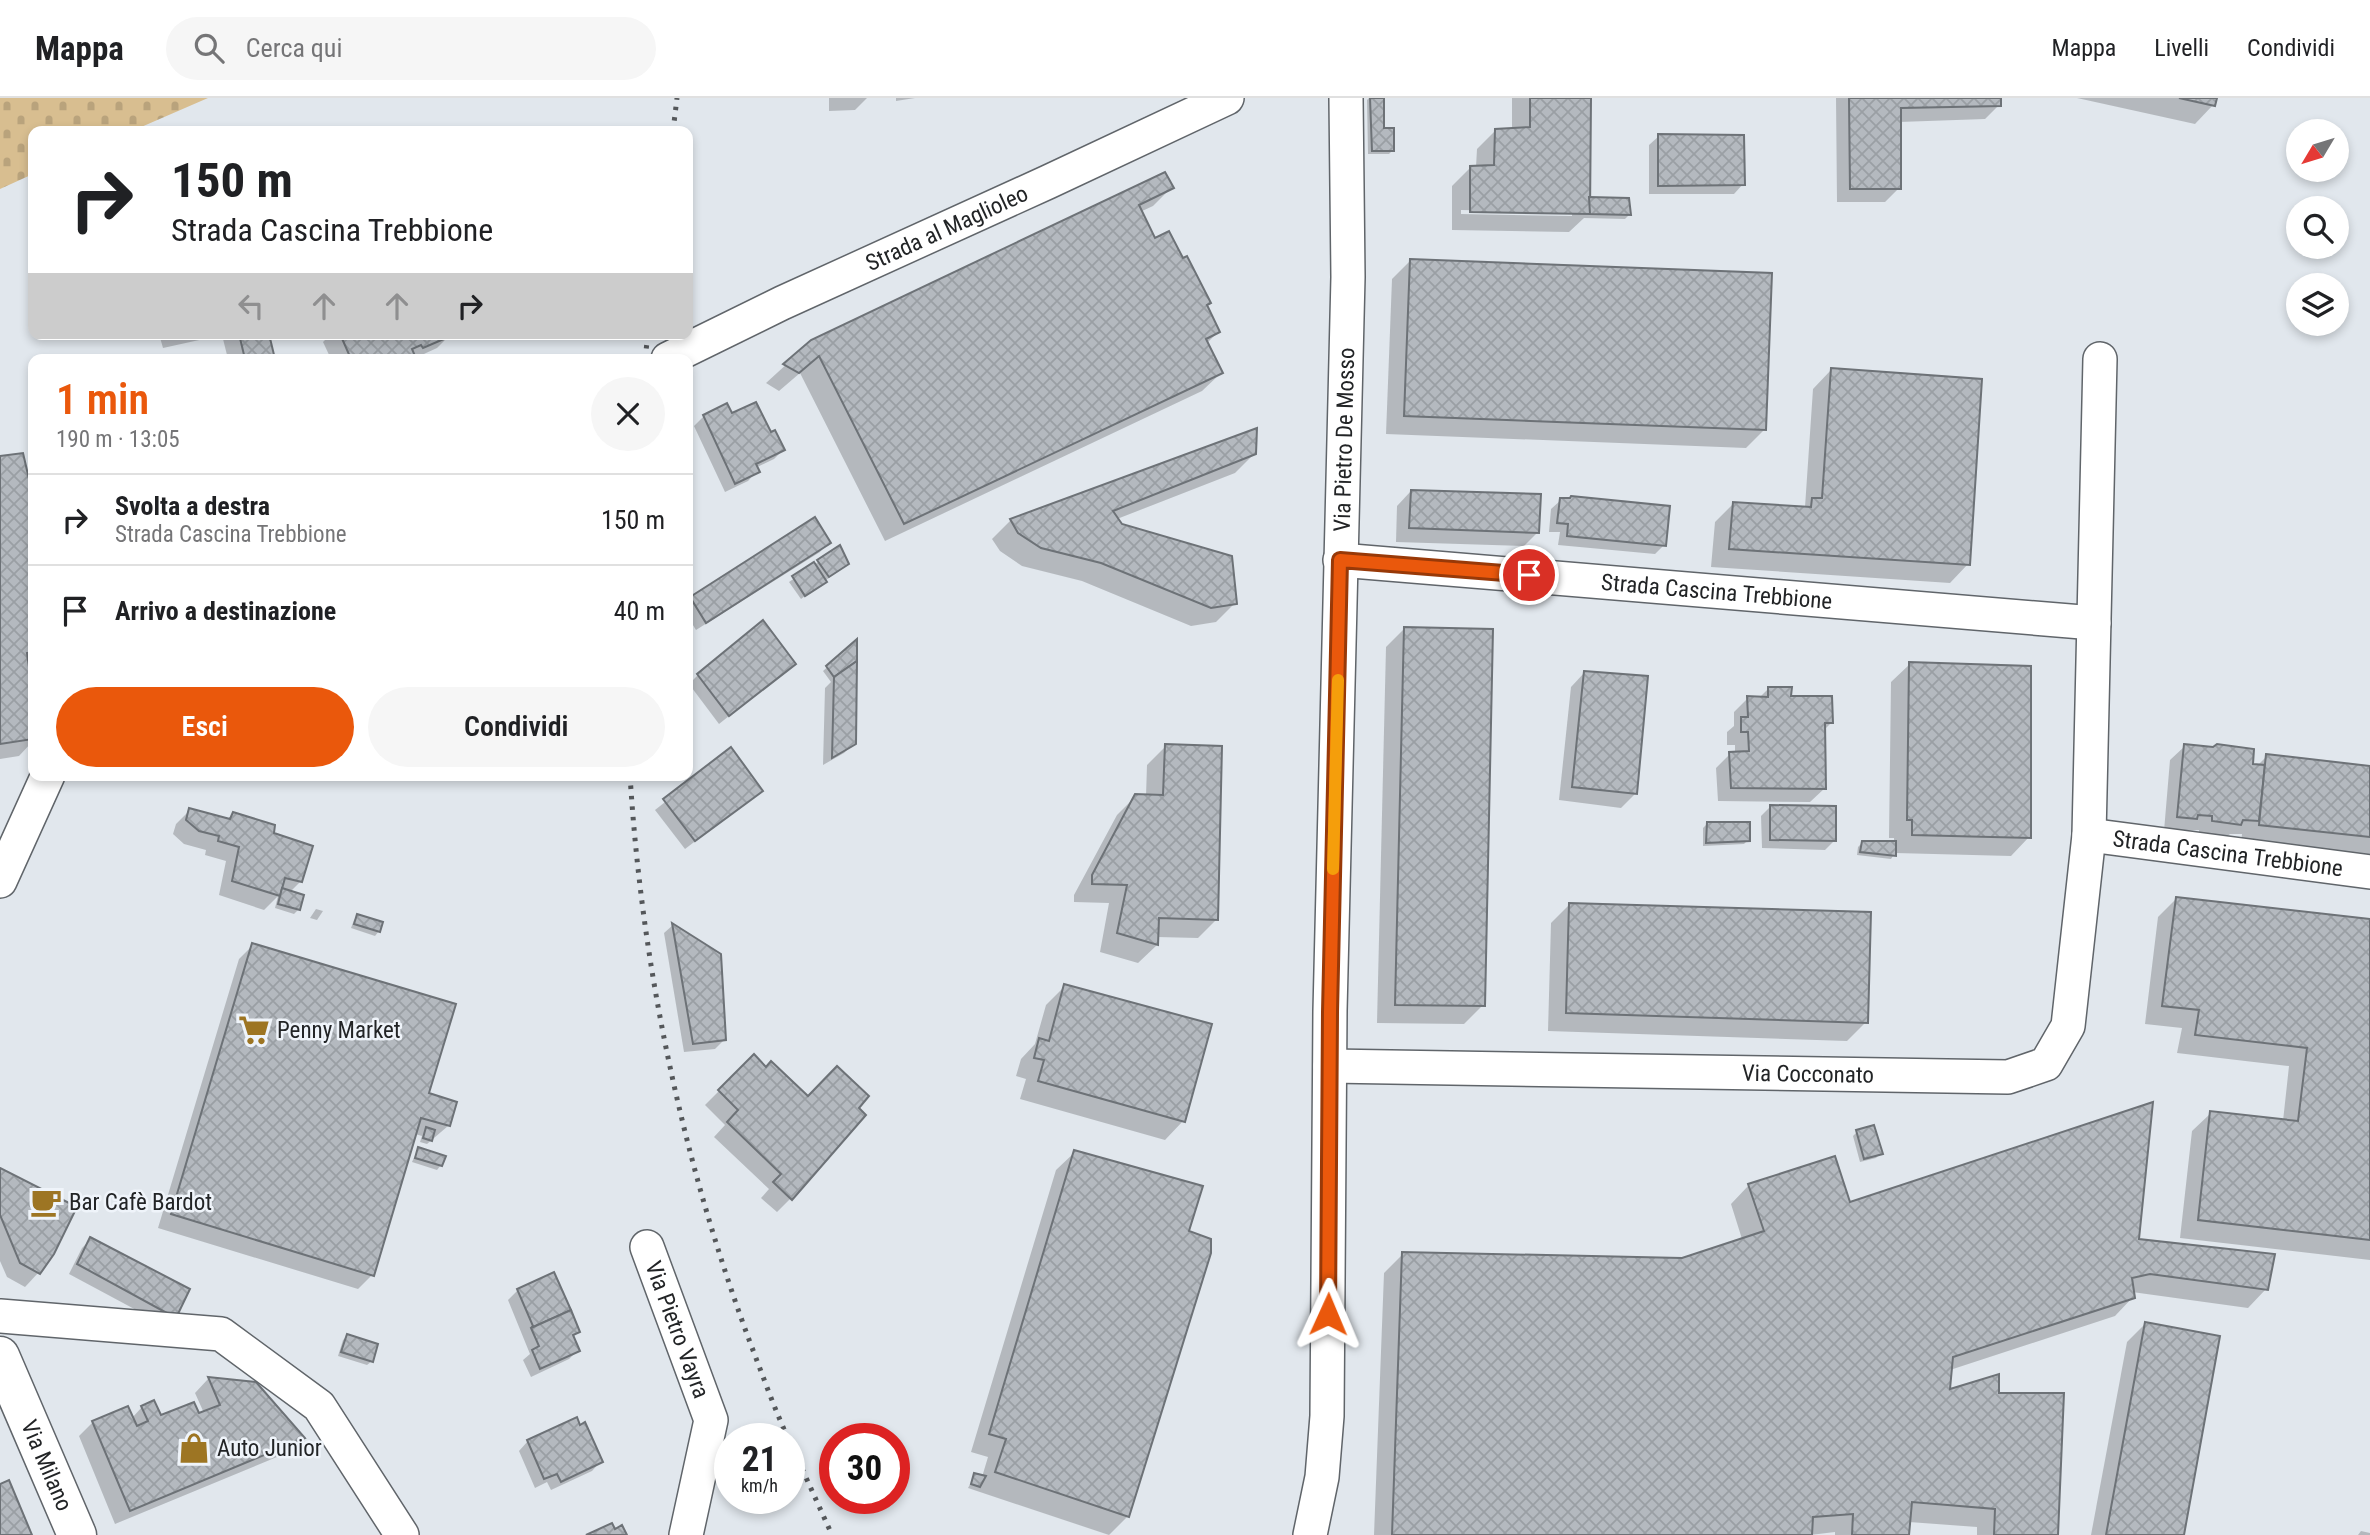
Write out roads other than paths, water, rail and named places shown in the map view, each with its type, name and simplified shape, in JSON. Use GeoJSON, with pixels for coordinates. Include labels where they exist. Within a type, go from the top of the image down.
{"type":"FeatureCollection","features":[{"type":"Feature","properties":{"kind":"main road","name":"Via Milano"},"geometry":{"type":"LineString","coordinates":[[0,1356],[77,1535]]}},
{"type":"Feature","properties":{"kind":"street","name":"Strada al Maglioleo"},"geometry":{"type":"LineString","coordinates":[[679,354],[782,303],[1227,98]]}},
{"type":"Feature","properties":{"kind":"street","name":"Via Pietro De Mosso"},"geometry":{"type":"LineString","coordinates":[[1310,1535],[1322,1477],[1327,1416],[1330,1066],[1348,277],[1346,98]]}},
{"type":"Feature","properties":{"kind":"street","name":"Strada Cascina Trebbione"},"geometry":{"type":"LineString","coordinates":[[2100,359],[2089,835],[2370,872]]}},
{"type":"Feature","properties":{"kind":"street","name":"Strada Cascina Trebbione"},"geometry":{"type":"LineString","coordinates":[[1340,560],[2094,623]]}},
{"type":"Feature","properties":{"kind":"street"},"geometry":{"type":"LineString","coordinates":[[0,881],[45,781]]}},
{"type":"Feature","properties":{"kind":"street","name":"Via Cocconato"},"geometry":{"type":"LineString","coordinates":[[1330,1066],[2008,1077],[2046,1064],[2068,1026],[2089,835]]}},
{"type":"Feature","properties":{"kind":"street","name":"Via Pietro Vayra"},"geometry":{"type":"LineString","coordinates":[[647,1247],[711,1420],[686,1535]]}},
{"type":"Feature","properties":{"kind":"street"},"geometry":{"type":"LineString","coordinates":[[0,1316],[221,1334],[319,1406],[402,1535]]}},
{"type":"Feature","properties":{"kind":"railway"},"geometry":{"type":"LineString","coordinates":[[674,126],[677,98]]}},
{"type":"Feature","properties":{"kind":"railway"},"geometry":{"type":"LineString","coordinates":[[646,354],[647,340]]}},
{"type":"Feature","properties":{"kind":"railway"},"geometry":{"type":"LineString","coordinates":[[630,781],[644,920],[656,993],[686,1136],[727,1276],[781,1423]]}},
{"type":"Feature","properties":{"kind":"railway"},"geometry":{"type":"LineString","coordinates":[[805,1475],[832,1535]]}},
{"type":"Feature","properties":{"kind":"place","name":"Penny Market"},"geometry":{"type":"Point","coordinates":[254,1030]}},
{"type":"Feature","properties":{"kind":"place","name":"Bar Cafè Bardot"},"geometry":{"type":"Point","coordinates":[46,1202]}},
{"type":"Feature","properties":{"kind":"place","name":"Auto Junior"},"geometry":{"type":"Point","coordinates":[194,1448]}}]}
